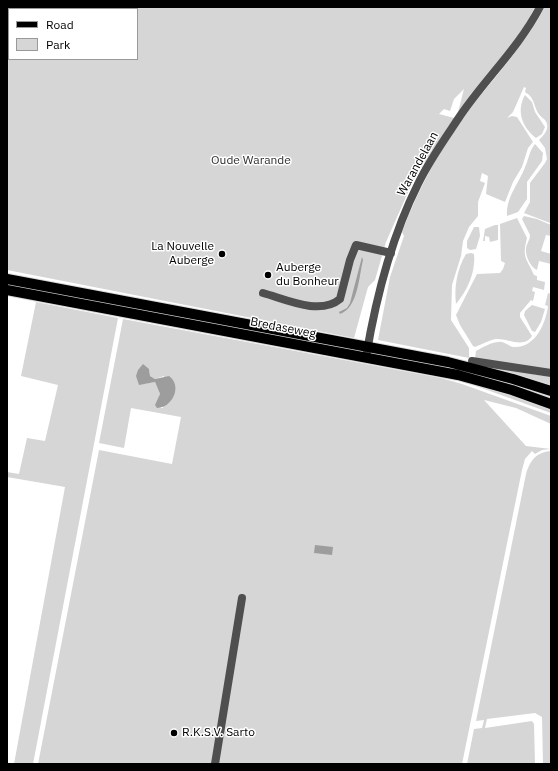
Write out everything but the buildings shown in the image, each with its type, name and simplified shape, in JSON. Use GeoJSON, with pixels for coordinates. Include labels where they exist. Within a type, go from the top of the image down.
{"type":"FeatureCollection","features":[{"type":"Feature","properties":{"kind":"main road","name":"Bredaseweg"},"geometry":{"type":"LineString","coordinates":[[7,278],[167,309],[366,352],[474,378],[551,404]]}},
{"type":"Feature","properties":{"kind":"main road","name":"Bredaseweg"},"geometry":{"type":"LineString","coordinates":[[7,290],[164,319],[366,352],[470,367],[551,391]]}},
{"type":"Feature","properties":{"kind":"main road"},"geometry":{"type":"LineString","coordinates":[[102,307],[104,297]]}},
{"type":"Feature","properties":{"kind":"main road"},"geometry":{"type":"LineString","coordinates":[[164,319],[172,315],[167,309]]}},
{"type":"Feature","properties":{"kind":"street","name":"Warandelaan"},"geometry":{"type":"LineString","coordinates":[[366,352],[377,296],[391,254],[419,183],[459,118],[516,47],[531,25],[540,7]]}},
{"type":"Feature","properties":{"kind":"street"},"geometry":{"type":"LineString","coordinates":[[263,292],[312,307],[327,306],[340,299],[350,260],[356,245],[391,254]]}},
{"type":"Feature","properties":{"kind":"street"},"geometry":{"type":"LineString","coordinates":[[472,361],[551,373]]}},
{"type":"Feature","properties":{"kind":"street"},"geometry":{"type":"LineString","coordinates":[[214,764],[242,598]]}},
{"type":"Feature","properties":{"kind":"green space","name":"Oude Warande"},"geometry":{"type":"Polygon","coordinates":[[[7,7],[535,7],[510,48],[458,112],[464,89],[454,99],[450,111],[444,109],[439,114],[454,118],[413,181],[386,242],[375,280],[368,287],[354,338],[7,270],[7,7]]]}},
{"type":"Feature","properties":{"kind":"green space"},"geometry":{"type":"Polygon","coordinates":[[[545,7],[551,7],[550,223],[524,213],[530,202],[530,183],[547,159],[545,148],[539,140],[547,129],[547,123],[538,113],[532,99],[525,92],[526,88],[524,87],[513,112],[507,118],[512,116],[517,117],[533,142],[528,148],[522,167],[513,182],[505,202],[486,194],[488,176],[482,173],[480,181],[485,183],[478,202],[478,216],[469,227],[463,241],[461,256],[452,285],[451,320],[469,348],[469,358],[378,340],[390,277],[404,236],[402,232],[424,182],[442,150],[462,120],[520,46],[545,7]]]}},
{"type":"Feature","properties":{"kind":"green space"},"geometry":{"type":"Polygon","coordinates":[[[525,95],[532,102],[535,112],[545,127],[542,134],[536,138],[527,129],[522,118],[521,107],[525,95]]]}},
{"type":"Feature","properties":{"kind":"green space"},"geometry":{"type":"Polygon","coordinates":[[[535,144],[543,153],[542,161],[527,182],[527,199],[518,212],[507,216],[507,209],[511,196],[535,144]]]}},
{"type":"Feature","properties":{"kind":"green space"},"geometry":{"type":"Polygon","coordinates":[[[524,216],[537,219],[551,225],[551,236],[546,235],[541,251],[551,254],[551,264],[539,261],[537,270],[530,264],[526,254],[526,248],[530,235],[522,219],[524,216]]]}},
{"type":"Feature","properties":{"kind":"green space"},"geometry":{"type":"Polygon","coordinates":[[[517,218],[527,238],[525,254],[527,261],[534,275],[537,276],[537,280],[545,282],[544,290],[533,287],[532,291],[535,292],[533,301],[531,300],[520,313],[520,317],[532,336],[525,342],[496,339],[475,347],[460,325],[456,315],[477,274],[500,273],[503,269],[505,263],[501,261],[500,224],[517,218]]]}},
{"type":"Feature","properties":{"kind":"green space"},"geometry":{"type":"Polygon","coordinates":[[[498,225],[498,240],[490,242],[489,237],[485,236],[485,241],[483,241],[485,229],[498,225]]]}},
{"type":"Feature","properties":{"kind":"green space"},"geometry":{"type":"Polygon","coordinates":[[[474,227],[479,227],[480,236],[476,249],[470,250],[467,248],[467,241],[474,227]]]}},
{"type":"Feature","properties":{"kind":"green space"},"geometry":{"type":"Polygon","coordinates":[[[466,254],[474,254],[474,268],[464,293],[456,304],[455,291],[458,272],[466,254]]]}},
{"type":"Feature","properties":{"kind":"green space"},"geometry":{"type":"Polygon","coordinates":[[[548,293],[551,294],[551,371],[475,359],[476,351],[487,345],[501,342],[513,347],[521,347],[533,339],[538,334],[545,320],[548,306],[545,305],[548,293]]]}},
{"type":"Feature","properties":{"kind":"green space"},"geometry":{"type":"Polygon","coordinates":[[[36,302],[118,318],[33,764],[14,764],[65,487],[7,477],[7,472],[19,474],[27,438],[45,441],[58,385],[21,376],[36,302]]]}},
{"type":"Feature","properties":{"kind":"green space"},"geometry":{"type":"Polygon","coordinates":[[[532,305],[545,309],[541,322],[535,332],[532,331],[524,315],[525,311],[532,305]]]}},
{"type":"Feature","properties":{"kind":"green space"},"geometry":{"type":"Polygon","coordinates":[[[123,319],[441,378],[551,416],[551,424],[516,408],[484,400],[526,446],[551,449],[542,450],[535,454],[532,451],[525,459],[462,764],[38,764],[99,450],[172,464],[181,417],[131,408],[124,448],[99,443],[123,319]],[[149,369],[143,384],[155,382],[160,394],[157,408],[163,408],[164,376],[155,379],[150,376],[149,369]]]}},
{"type":"Feature","properties":{"kind":"green space"},"geometry":{"type":"Polygon","coordinates":[[[473,364],[551,377],[551,387],[473,364]]]}},
{"type":"Feature","properties":{"kind":"green space"},"geometry":{"type":"Polygon","coordinates":[[[477,383],[550,409],[551,413],[476,386],[477,383]]]}},
{"type":"Feature","properties":{"kind":"green space"},"geometry":{"type":"Polygon","coordinates":[[[551,451],[551,764],[543,764],[542,717],[535,713],[487,719],[485,728],[532,721],[534,724],[535,764],[467,764],[474,729],[482,728],[484,720],[476,721],[526,474],[529,465],[534,458],[541,453],[551,451]]]}},
{"type":"Feature","properties":{"kind":"shaded area"},"geometry":{"type":"Polygon","coordinates":[[[362,257],[363,260],[357,291],[351,305],[346,311],[340,314],[339,312],[347,308],[350,303],[362,257]]]}},
{"type":"Feature","properties":{"kind":"shaded area"},"geometry":{"type":"Polygon","coordinates":[[[143,364],[149,369],[150,376],[155,379],[169,376],[173,380],[175,385],[174,396],[171,401],[162,407],[157,408],[155,405],[160,394],[155,382],[139,385],[136,376],[138,370],[143,364]]]}},
{"type":"Feature","properties":{"kind":"shaded area"},"geometry":{"type":"Polygon","coordinates":[[[315,545],[333,547],[332,555],[314,553],[315,545]]]}},
{"type":"Feature","properties":{"kind":"place","name":"La Nouvelle Auberge"},"geometry":{"type":"Point","coordinates":[222,254]}},
{"type":"Feature","properties":{"kind":"place","name":"Auberge du Bonheur"},"geometry":{"type":"Point","coordinates":[268,275]}},
{"type":"Feature","properties":{"kind":"place","name":"R.K.S.V. Sarto"},"geometry":{"type":"Point","coordinates":[174,733]}}]}
